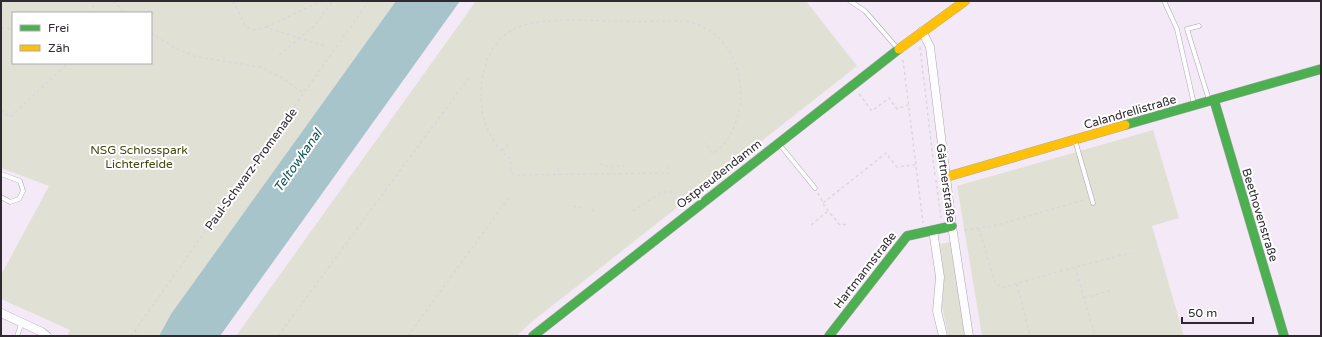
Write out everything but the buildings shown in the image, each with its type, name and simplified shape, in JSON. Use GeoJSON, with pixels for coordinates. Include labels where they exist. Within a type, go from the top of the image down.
{"type":"FeatureCollection","features":[{"type":"Feature","properties":{"kind":"street","name":"Ostpreußendamm"},"geometry":{"type":"LineString","coordinates":[[533,336],[922,31],[965,1]]}},
{"type":"Feature","properties":{"kind":"street","name":"Gärtnerstraße"},"geometry":{"type":"LineString","coordinates":[[922,31],[930,48],[952,226],[969,336]]}},
{"type":"Feature","properties":{"kind":"street","name":"Calandrellistraße"},"geometry":{"type":"LineString","coordinates":[[946,177],[1321,69]]}},
{"type":"Feature","properties":{"kind":"street","name":"Beethovenstraße"},"geometry":{"type":"LineString","coordinates":[[1211,101],[1284,336]]}},
{"type":"Feature","properties":{"kind":"street","name":"Hartmannstraße"},"geometry":{"type":"LineString","coordinates":[[829,336],[907,236],[952,226]]}},
{"type":"Feature","properties":{"kind":"street","name":"Gärtnerstraße"},"geometry":{"type":"LineString","coordinates":[[933,230],[940,277],[937,311],[943,336]]}},
{"type":"Feature","properties":{"kind":"street"},"geometry":{"type":"LineString","coordinates":[[1,313],[22,322],[47,336]]}},
{"type":"Feature","properties":{"kind":"lane"},"geometry":{"type":"LineString","coordinates":[[850,1],[865,11],[898,50]]}},
{"type":"Feature","properties":{"kind":"lane"},"geometry":{"type":"LineString","coordinates":[[1164,1],[1178,29],[1195,105]]}},
{"type":"Feature","properties":{"kind":"lane"},"geometry":{"type":"LineString","coordinates":[[1199,26],[1187,29],[1211,101]]}},
{"type":"Feature","properties":{"kind":"lane"},"geometry":{"type":"LineString","coordinates":[[1075,140],[1092,200]]}},
{"type":"Feature","properties":{"kind":"lane"},"geometry":{"type":"LineString","coordinates":[[779,143],[815,188]]}},
{"type":"Feature","properties":{"kind":"lane"},"geometry":{"type":"LineString","coordinates":[[1,174],[20,181],[24,191],[19,199],[10,202],[1,197]]}},
{"type":"Feature","properties":{"kind":"lane"},"geometry":{"type":"LineString","coordinates":[[17,336],[22,322]]}},
{"type":"Feature","properties":{"kind":"path"},"geometry":{"type":"LineString","coordinates":[[91,12],[95,1]]}},
{"type":"Feature","properties":{"kind":"path"},"geometry":{"type":"LineString","coordinates":[[113,1],[123,12]]}},
{"type":"Feature","properties":{"kind":"path"},"geometry":{"type":"LineString","coordinates":[[233,1],[246,27],[255,30],[266,27],[322,1]]}},
{"type":"Feature","properties":{"kind":"path"},"geometry":{"type":"LineString","coordinates":[[279,55],[313,27],[332,1]]}},
{"type":"Feature","properties":{"kind":"path","name":"Paul-Schwarz-Promenade"},"geometry":{"type":"LineString","coordinates":[[131,336],[305,94],[369,1]]}},
{"type":"Feature","properties":{"kind":"path"},"geometry":{"type":"LineString","coordinates":[[669,166],[670,173],[514,175],[511,173],[511,159],[502,151],[490,134],[482,112],[481,92],[485,67],[490,53],[505,35],[513,29],[537,22],[684,21],[703,26],[721,38],[730,51],[740,83],[741,99],[736,123],[723,145],[713,154],[705,143]]}},
{"type":"Feature","properties":{"kind":"path"},"geometry":{"type":"LineString","coordinates":[[266,27],[324,46]]}},
{"type":"Feature","properties":{"kind":"path"},"geometry":{"type":"LineString","coordinates":[[1,28],[12,29]]}},
{"type":"Feature","properties":{"kind":"path"},"geometry":{"type":"LineString","coordinates":[[152,34],[177,49],[197,57],[261,67],[282,78],[305,94]]}},
{"type":"Feature","properties":{"kind":"path"},"geometry":{"type":"LineString","coordinates":[[919,45],[942,224]]}},
{"type":"Feature","properties":{"kind":"path"},"geometry":{"type":"LineString","coordinates":[[903,58],[915,165],[924,227]]}},
{"type":"Feature","properties":{"kind":"path"},"geometry":{"type":"LineString","coordinates":[[1,110],[10,117],[67,64]]}},
{"type":"Feature","properties":{"kind":"path"},"geometry":{"type":"LineString","coordinates":[[278,336],[470,76]]}},
{"type":"Feature","properties":{"kind":"path"},"geometry":{"type":"LineString","coordinates":[[859,94],[872,111],[889,98],[897,109],[908,105]]}},
{"type":"Feature","properties":{"kind":"path"},"geometry":{"type":"LineString","coordinates":[[502,151],[510,143]]}},
{"type":"Feature","properties":{"kind":"path"},"geometry":{"type":"LineString","coordinates":[[823,203],[886,153],[897,167],[915,165]]}},
{"type":"Feature","properties":{"kind":"path"},"geometry":{"type":"LineString","coordinates":[[601,163],[601,166],[624,166],[623,163]]}},
{"type":"Feature","properties":{"kind":"path"},"geometry":{"type":"LineString","coordinates":[[612,166],[612,174]]}},
{"type":"Feature","properties":{"kind":"path"},"geometry":{"type":"LineString","coordinates":[[558,168],[559,175]]}},
{"type":"Feature","properties":{"kind":"path"},"geometry":{"type":"LineString","coordinates":[[815,188],[828,211],[840,225],[849,224]]}},
{"type":"Feature","properties":{"kind":"path"},"geometry":{"type":"LineString","coordinates":[[633,211],[662,192],[672,192]]}},
{"type":"Feature","properties":{"kind":"path"},"geometry":{"type":"LineString","coordinates":[[408,336],[509,197]]}},
{"type":"Feature","properties":{"kind":"path"},"geometry":{"type":"LineString","coordinates":[[964,230],[1030,217],[1092,200]]}},
{"type":"Feature","properties":{"kind":"path"},"geometry":{"type":"LineString","coordinates":[[573,206],[581,208]]}},
{"type":"Feature","properties":{"kind":"path"},"geometry":{"type":"LineString","coordinates":[[591,210],[597,211]]}},
{"type":"Feature","properties":{"kind":"path"},"geometry":{"type":"LineString","coordinates":[[811,224],[828,211]]}},
{"type":"Feature","properties":{"kind":"path"},"geometry":{"type":"LineString","coordinates":[[979,228],[994,280],[997,286],[1001,288],[1131,253]]}},
{"type":"Feature","properties":{"kind":"path"},"geometry":{"type":"LineString","coordinates":[[1075,267],[1095,336]]}},
{"type":"Feature","properties":{"kind":"path"},"geometry":{"type":"LineString","coordinates":[[1017,284],[1030,336]]}},
{"type":"Feature","properties":{"kind":"path"},"geometry":{"type":"LineString","coordinates":[[1084,298],[1113,290]]}},
{"type":"Feature","properties":{"kind":"path"},"geometry":{"type":"LineString","coordinates":[[135,330],[138,336]]}},
{"type":"Feature","properties":{"kind":"green space","name":"NSG Schlosspark Lichterfelde"},"geometry":{"type":"Polygon","coordinates":[[[1,1],[396,1],[171,314],[159,336],[67,336],[70,330],[1,299],[1,275],[49,186],[1,168],[1,1]]]}},
{"type":"Feature","properties":{"kind":"green space"},"geometry":{"type":"Polygon","coordinates":[[[476,1],[806,1],[857,66],[529,324],[517,336],[236,336],[476,1]]]}},
{"type":"Feature","properties":{"kind":"green space"},"geometry":{"type":"Polygon","coordinates":[[[1153,130],[1179,218],[1152,226],[1184,336],[982,336],[957,186],[1153,130]]]}},
{"type":"Feature","properties":{"kind":"green space"},"geometry":{"type":"Polygon","coordinates":[[[950,242],[965,336],[948,336],[942,306],[944,274],[940,244],[950,242]]]}},
{"type":"Feature","properties":{"kind":"water","name":"Teltowkanal"},"geometry":{"type":"Polygon","coordinates":[[[396,1],[460,1],[220,336],[159,336],[171,314],[396,1]]]}},
{"type":"Feature","properties":{"kind":"traffic: fast"},"geometry":{"type":"LineString","coordinates":[[533,336],[899,49]]}},
{"type":"Feature","properties":{"kind":"traffic: fast"},"geometry":{"type":"LineString","coordinates":[[1125,125],[1321,69]]}},
{"type":"Feature","properties":{"kind":"traffic: fast"},"geometry":{"type":"LineString","coordinates":[[1214,100],[1284,336]]}},
{"type":"Feature","properties":{"kind":"traffic: fast"},"geometry":{"type":"LineString","coordinates":[[829,336],[907,236],[952,226]]}},
{"type":"Feature","properties":{"kind":"traffic: slow"},"geometry":{"type":"LineString","coordinates":[[899,49],[965,1]]}},
{"type":"Feature","properties":{"kind":"traffic: slow"},"geometry":{"type":"LineString","coordinates":[[946,177],[1125,125]]}}]}
